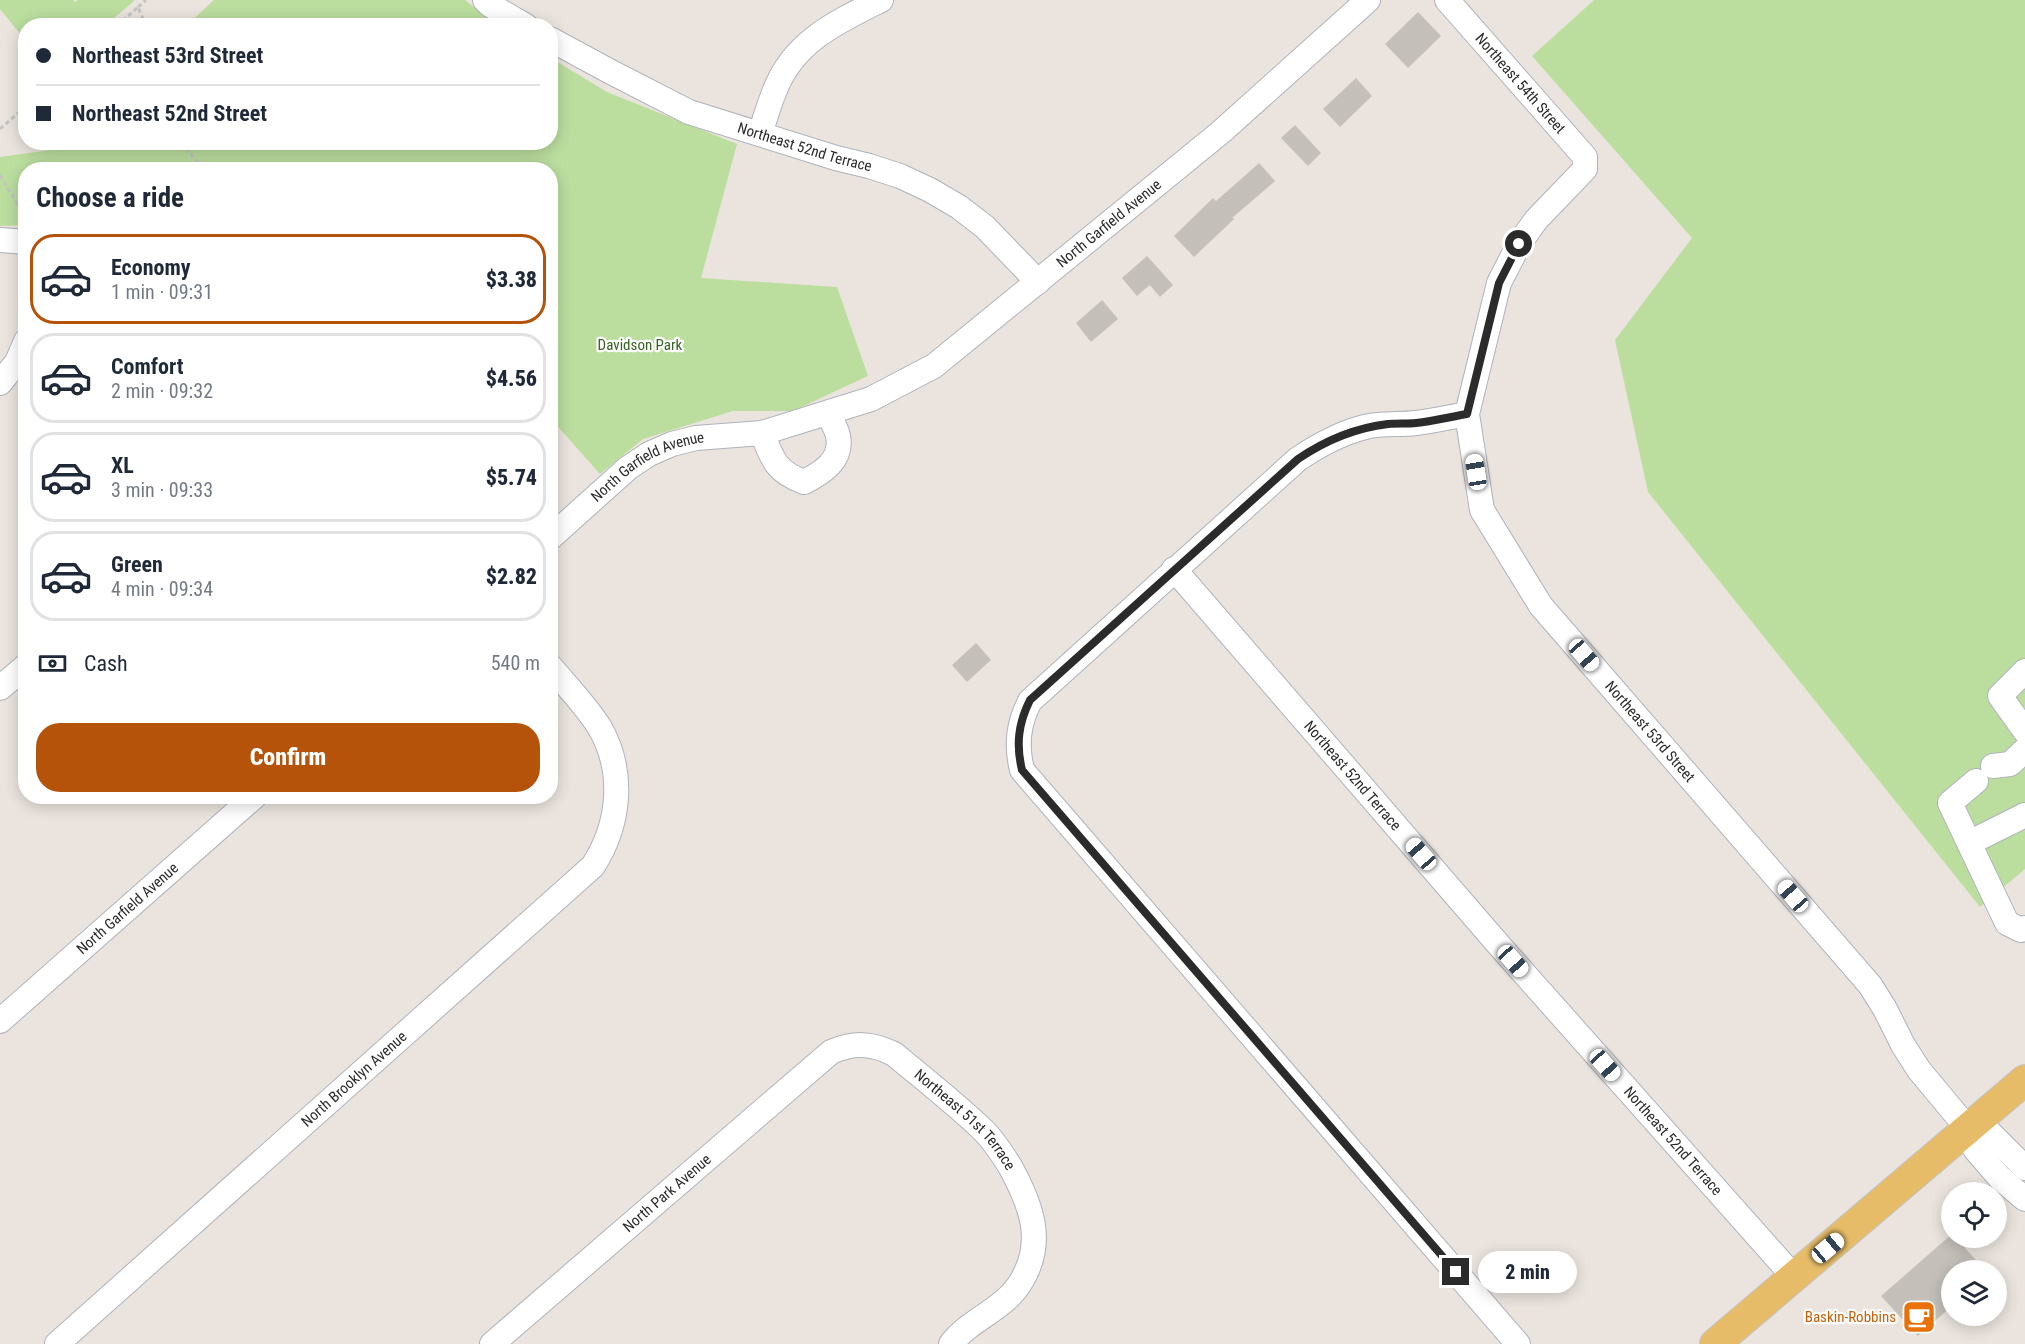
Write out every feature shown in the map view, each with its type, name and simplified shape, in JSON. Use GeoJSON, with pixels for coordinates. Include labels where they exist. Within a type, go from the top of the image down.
{"type":"FeatureCollection","features":[{"type":"Feature","properties":{"kind":"main road"},"geometry":{"type":"LineString","coordinates":[[1715,1344],[2025,1080]]}},
{"type":"Feature","properties":{"kind":"street"},"geometry":{"type":"LineString","coordinates":[[485,0],[512,18]]}},
{"type":"Feature","properties":{"kind":"street"},"geometry":{"type":"LineString","coordinates":[[760,134],[775,88],[788,66],[803,48],[831,25],[881,0]]}},
{"type":"Feature","properties":{"kind":"street","name":"North Garfield Avenue"},"geometry":{"type":"LineString","coordinates":[[558,531],[628,468],[649,454],[672,444],[696,438],[762,433],[828,414],[871,399],[934,366],[1221,132],[1368,0]]}},
{"type":"Feature","properties":{"kind":"street","name":"Northeast 54th Street"},"geometry":{"type":"LineString","coordinates":[[1447,0],[1585,157],[1585,169]]}},
{"type":"Feature","properties":{"kind":"street","name":"Northeast 52nd Terrace"},"geometry":{"type":"LineString","coordinates":[[558,43],[689,112],[836,158],[869,165],[930,190],[959,207],[985,227],[1038,282]]}},
{"type":"Feature","properties":{"kind":"street","name":"Northeast 53rd Street"},"geometry":{"type":"LineString","coordinates":[[1585,169],[1536,220],[1519,244],[1499,283],[1467,414],[1482,510],[1541,606],[1870,985],[1919,1070],[1968,1129],[1975,1149],[1999,1177],[2025,1199]]}},
{"type":"Feature","properties":{"kind":"street"},"geometry":{"type":"LineString","coordinates":[[0,240],[18,241]]}},
{"type":"Feature","properties":{"kind":"street"},"geometry":{"type":"LineString","coordinates":[[0,383],[18,360]]}},
{"type":"Feature","properties":{"kind":"street"},"geometry":{"type":"LineString","coordinates":[[762,433],[776,466],[790,477],[804,482],[823,472],[837,456],[838,436],[828,414]]}},
{"type":"Feature","properties":{"kind":"street"},"geometry":{"type":"LineString","coordinates":[[1467,414],[1416,423],[1391,423],[1366,427],[1342,434],[1298,459],[1030,700],[1021,722],[1018,741],[1022,770],[1518,1344]]}},
{"type":"Feature","properties":{"kind":"street","name":"Northeast 52nd Terrace"},"geometry":{"type":"LineString","coordinates":[[1174,569],[1498,944],[1794,1276]]}},
{"type":"Feature","properties":{"kind":"street"},"geometry":{"type":"LineString","coordinates":[[2025,671],[2000,696],[2025,731]]}},
{"type":"Feature","properties":{"kind":"street"},"geometry":{"type":"LineString","coordinates":[[0,688],[18,673]]}},
{"type":"Feature","properties":{"kind":"street","name":"North Brooklyn Avenue"},"geometry":{"type":"LineString","coordinates":[[57,1344],[594,866],[611,830],[617,795],[616,777],[611,751],[599,727],[558,676]]}},
{"type":"Feature","properties":{"kind":"street"},"geometry":{"type":"LineString","coordinates":[[2025,750],[2010,764],[1984,774],[1950,803],[2007,923],[2021,930],[2025,928]]}},
{"type":"Feature","properties":{"kind":"street","name":"North Garfield Avenue"},"geometry":{"type":"LineString","coordinates":[[0,1021],[246,804]]}},
{"type":"Feature","properties":{"kind":"street"},"geometry":{"type":"LineString","coordinates":[[1969,843],[2025,815]]}},
{"type":"Feature","properties":{"kind":"street","name":"Northeast 51st Terrace"},"geometry":{"type":"LineString","coordinates":[[843,1046],[870,1045],[894,1054],[986,1132],[1003,1154],[1029,1205],[1034,1230],[1033,1246],[1027,1269],[1014,1291],[996,1309],[974,1322],[951,1344]]}},
{"type":"Feature","properties":{"kind":"street","name":"North Park Avenue"},"geometry":{"type":"LineString","coordinates":[[492,1344],[831,1052],[843,1046]]}},
{"type":"Feature","properties":{"kind":"street"},"geometry":{"type":"LineString","coordinates":[[1968,1129],[1990,1133],[2025,1168]]}},
{"type":"Feature","properties":{"kind":"path"},"geometry":{"type":"LineString","coordinates":[[126,18],[146,0]]}},
{"type":"Feature","properties":{"kind":"path"},"geometry":{"type":"LineString","coordinates":[[138,7],[143,18]]}},
{"type":"Feature","properties":{"kind":"path"},"geometry":{"type":"LineString","coordinates":[[0,129],[18,113]]}},
{"type":"Feature","properties":{"kind":"path"},"geometry":{"type":"LineString","coordinates":[[187,150],[197,162]]}},
{"type":"Feature","properties":{"kind":"path"},"geometry":{"type":"LineString","coordinates":[[0,175],[18,205]]}},
{"type":"Feature","properties":{"kind":"green space"},"geometry":{"type":"Polygon","coordinates":[[[0,0],[73,0],[75,2],[78,0],[135,0],[114,18],[18,18],[18,31],[0,9],[0,0]]]}},
{"type":"Feature","properties":{"kind":"green space"},"geometry":{"type":"Polygon","coordinates":[[[214,0],[465,0],[488,18],[195,18],[214,0]]]}},
{"type":"Feature","properties":{"kind":"green space"},"geometry":{"type":"Polygon","coordinates":[[[1594,0],[2025,0],[2025,869],[1980,907],[1648,492],[1615,340],[1692,238],[1532,56],[1594,0]]]}},
{"type":"Feature","properties":{"kind":"green space","name":"Davidson Park"},"geometry":{"type":"Polygon","coordinates":[[[558,62],[607,92],[737,144],[701,278],[837,287],[868,376],[793,411],[733,411],[643,439],[600,474],[558,427],[558,162],[18,162],[18,225],[0,226],[0,157],[51,150],[558,150],[558,62]]]}},
{"type":"Feature","properties":{"kind":"building"},"geometry":{"type":"Polygon","coordinates":[[[1418,13],[1440,36],[1408,67],[1386,44],[1418,13]]]}},
{"type":"Feature","properties":{"kind":"building"},"geometry":{"type":"Polygon","coordinates":[[[1356,79],[1371,96],[1340,126],[1324,109],[1356,79]]]}},
{"type":"Feature","properties":{"kind":"building"},"geometry":{"type":"Polygon","coordinates":[[[1295,126],[1320,153],[1308,165],[1282,138],[1295,126]]]}},
{"type":"Feature","properties":{"kind":"building"},"geometry":{"type":"Polygon","coordinates":[[[1259,164],[1274,181],[1231,218],[1233,219],[1194,256],[1175,236],[1213,199],[1216,202],[1259,164]]]}},
{"type":"Feature","properties":{"kind":"building"},"geometry":{"type":"Polygon","coordinates":[[[1147,257],[1172,285],[1160,296],[1150,284],[1137,295],[1123,278],[1147,257]]]}},
{"type":"Feature","properties":{"kind":"building"},"geometry":{"type":"Polygon","coordinates":[[[1102,301],[1117,319],[1091,341],[1077,323],[1102,301]]]}},
{"type":"Feature","properties":{"kind":"building"},"geometry":{"type":"Polygon","coordinates":[[[976,644],[990,660],[967,681],[953,665],[976,644]]]}},
{"type":"Feature","properties":{"kind":"building"},"geometry":{"type":"Polygon","coordinates":[[[1941,1245],[1941,1248],[1964,1248],[1975,1260],[1941,1260],[1941,1315],[1918,1335],[1882,1296],[1941,1245]]]}},
{"type":"Feature","properties":{"kind":"place","name":"Baskin-Robbins"},"geometry":{"type":"Point","coordinates":[1919,1317]}},
{"type":"Feature","properties":{"kind":"route"},"geometry":{"type":"LineString","coordinates":[[1456,1272],[1022,770],[1018,733],[1024,711],[1030,700],[1298,459],[1342,434],[1366,427],[1391,423],[1416,423],[1467,414],[1499,283],[1519,244]]}}]}
